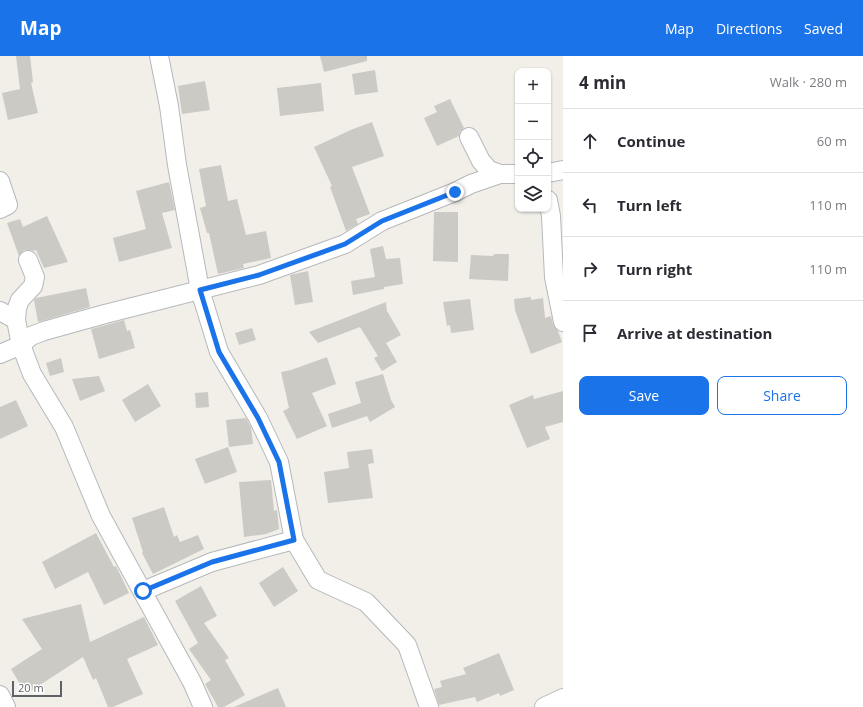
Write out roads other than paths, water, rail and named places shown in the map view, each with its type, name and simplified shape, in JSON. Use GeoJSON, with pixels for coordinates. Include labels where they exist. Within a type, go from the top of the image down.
{"type":"FeatureCollection","features":[{"type":"Feature","properties":{"kind":"street"},"geometry":{"type":"LineString","coordinates":[[159,56],[169,106],[177,165],[200,290],[219,352],[258,418],[279,462],[294,540],[318,580],[366,602],[407,645],[429,707]]}},
{"type":"Feature","properties":{"kind":"street"},"geometry":{"type":"LineString","coordinates":[[469,137],[481,162],[489,170],[500,174]]}},
{"type":"Feature","properties":{"kind":"street"},"geometry":{"type":"LineString","coordinates":[[551,172],[563,170]]}},
{"type":"Feature","properties":{"kind":"street"},"geometry":{"type":"LineString","coordinates":[[0,354],[21,345],[31,336],[44,331],[259,275],[345,244],[382,221],[455,192],[471,184],[500,174],[515,174]]}},
{"type":"Feature","properties":{"kind":"street"},"geometry":{"type":"LineString","coordinates":[[0,181],[8,206],[0,209]]}},
{"type":"Feature","properties":{"kind":"street"},"geometry":{"type":"LineString","coordinates":[[550,212],[554,277],[563,322]]}},
{"type":"Feature","properties":{"kind":"street"},"geometry":{"type":"LineString","coordinates":[[28,260],[35,277],[33,286],[20,300],[17,308],[16,320],[21,345],[32,374],[64,427],[101,516],[192,682],[203,707]]}},
{"type":"Feature","properties":{"kind":"street"},"geometry":{"type":"LineString","coordinates":[[0,311],[16,320]]}},
{"type":"Feature","properties":{"kind":"street"},"geometry":{"type":"LineString","coordinates":[[143,591],[212,562],[294,540]]}},
{"type":"Feature","properties":{"kind":"street"},"geometry":{"type":"LineString","coordinates":[[0,695],[6,707]]}},
{"type":"Feature","properties":{"kind":"street"},"geometry":{"type":"LineString","coordinates":[[544,707],[563,698]]}}]}
